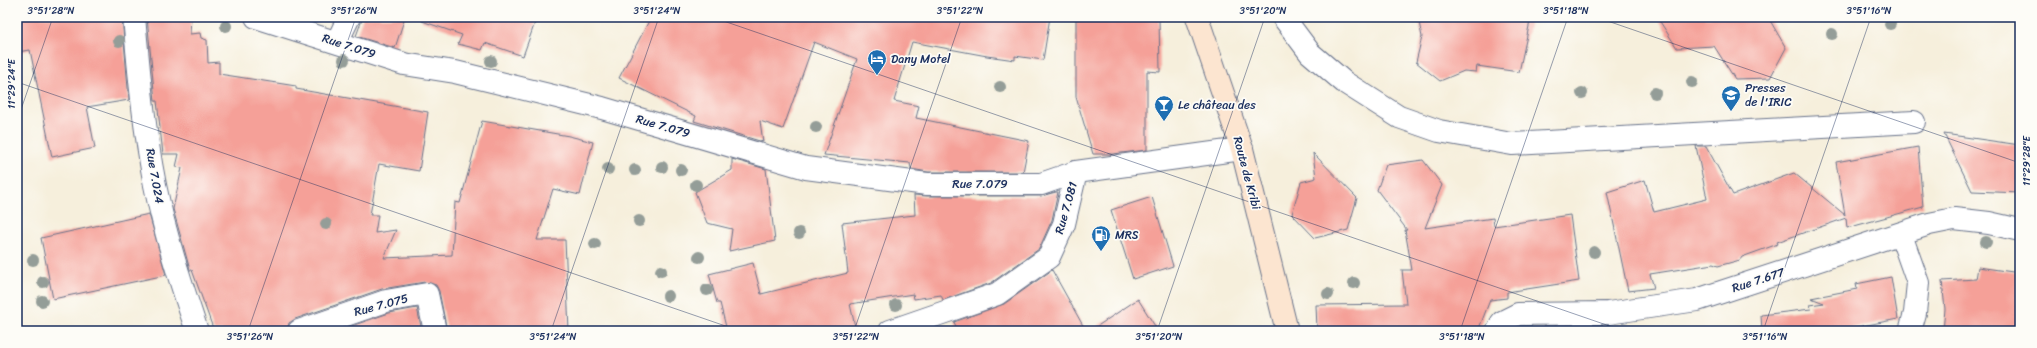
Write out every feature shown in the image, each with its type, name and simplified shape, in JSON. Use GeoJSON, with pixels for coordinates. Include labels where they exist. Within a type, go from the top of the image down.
{"type":"FeatureCollection","features":[{"type":"Feature","properties":{"kind":"main road","name":"Route de Kribi"},"geometry":{"type":"LineString","coordinates":[[1197,17],[1242,149],[1287,331]]}},
{"type":"Feature","properties":{"kind":"street","name":"Rue 7.024"},"geometry":{"type":"LineString","coordinates":[[134,17],[139,79],[155,186],[174,262],[197,331]]}},
{"type":"Feature","properties":{"kind":"street","name":"Rue 7.079"},"geometry":{"type":"LineString","coordinates":[[256,17],[404,64],[455,72],[602,108],[806,168],[927,184],[1040,184],[1076,172]]}},
{"type":"Feature","properties":{"kind":"street"},"geometry":{"type":"LineString","coordinates":[[338,42],[349,17]]}},
{"type":"Feature","properties":{"kind":"street"},"geometry":{"type":"LineString","coordinates":[[1283,17],[1310,53],[1344,82],[1400,117],[1439,131],[1512,144],[1914,122]]}},
{"type":"Feature","properties":{"kind":"street","name":"Rue 7.081"},"geometry":{"type":"LineString","coordinates":[[890,331],[997,294],[1049,257],[1064,224],[1076,172],[1242,149]]}},
{"type":"Feature","properties":{"kind":"street","name":"Rue 7.677"},"geometry":{"type":"LineString","coordinates":[[1497,331],[1502,322],[1518,314],[1608,313],[1696,300],[1901,235],[1929,224],[1954,219],[1989,223],[2020,230]]}},
{"type":"Feature","properties":{"kind":"street"},"geometry":{"type":"LineString","coordinates":[[1901,235],[1918,283],[1915,313],[1910,331]]}},
{"type":"Feature","properties":{"kind":"street","name":"Rue 7.075"},"geometry":{"type":"LineString","coordinates":[[299,331],[386,301],[427,294],[435,331]]}},
{"type":"Feature","properties":{"kind":"building"},"geometry":{"type":"Polygon","coordinates":[[[17,17],[122,17],[129,100],[87,107],[95,148],[52,157],[30,50],[17,52],[17,17]]]}},
{"type":"Feature","properties":{"kind":"building"},"geometry":{"type":"Polygon","coordinates":[[[147,17],[191,17],[190,34],[200,33],[201,38],[207,40],[208,63],[219,62],[219,74],[296,86],[296,89],[428,112],[419,171],[379,164],[370,215],[378,215],[375,233],[396,230],[384,258],[452,255],[455,202],[460,203],[482,121],[569,136],[593,142],[580,195],[553,189],[537,240],[565,240],[569,331],[447,331],[439,291],[436,285],[425,282],[382,289],[295,319],[289,323],[287,331],[214,331],[192,270],[190,270],[173,209],[182,168],[176,167],[179,154],[163,154],[157,101],[155,101],[147,17]]]}},
{"type":"Feature","properties":{"kind":"building"},"geometry":{"type":"Polygon","coordinates":[[[363,17],[405,17],[395,48],[356,36],[363,17]]]}},
{"type":"Feature","properties":{"kind":"building"},"geometry":{"type":"Polygon","coordinates":[[[423,17],[537,17],[523,56],[485,43],[482,50],[458,44],[462,35],[422,21],[423,17]]]}},
{"type":"Feature","properties":{"kind":"building"},"geometry":{"type":"Polygon","coordinates":[[[651,17],[1050,17],[1043,60],[1015,56],[1015,60],[912,42],[894,101],[919,106],[916,118],[1029,141],[1023,172],[928,172],[911,169],[910,163],[824,155],[857,59],[814,42],[783,129],[760,121],[763,142],[694,121],[696,116],[619,78],[651,17]]]}},
{"type":"Feature","properties":{"kind":"building"},"geometry":{"type":"Polygon","coordinates":[[[1076,17],[1159,17],[1160,72],[1147,71],[1147,150],[1113,154],[1093,154],[1076,97],[1076,17]]]}},
{"type":"Feature","properties":{"kind":"building"},"geometry":{"type":"Polygon","coordinates":[[[1418,17],[1531,17],[1519,72],[1477,66],[1476,72],[1464,71],[1440,81],[1416,62],[1422,37],[1418,17]]]}},
{"type":"Feature","properties":{"kind":"building"},"geometry":{"type":"Polygon","coordinates":[[[1657,17],[1768,17],[1786,48],[1770,78],[1735,79],[1714,46],[1677,48],[1657,17]]]}},
{"type":"Feature","properties":{"kind":"building"},"geometry":{"type":"Polygon","coordinates":[[[1944,134],[2020,145],[2020,193],[1972,191],[1944,134]]]}},
{"type":"Feature","properties":{"kind":"building"},"geometry":{"type":"Polygon","coordinates":[[[1696,146],[1706,146],[1733,195],[1794,173],[1845,215],[1836,162],[1918,147],[1923,207],[1847,228],[1846,218],[1777,242],[1778,244],[1742,257],[1740,260],[1718,266],[1713,264],[1650,274],[1654,288],[1628,291],[1607,192],[1645,180],[1654,212],[1707,199],[1696,146]]]}},
{"type":"Feature","properties":{"kind":"building"},"geometry":{"type":"Polygon","coordinates":[[[1313,153],[1357,198],[1348,230],[1315,238],[1292,214],[1301,182],[1316,178],[1313,153]]]}},
{"type":"Feature","properties":{"kind":"building"},"geometry":{"type":"Polygon","coordinates":[[[732,159],[766,169],[775,241],[729,251],[732,229],[707,223],[695,192],[732,170],[732,159]]]}},
{"type":"Feature","properties":{"kind":"building"},"geometry":{"type":"Polygon","coordinates":[[[1423,160],[1442,185],[1425,228],[1493,218],[1494,226],[1570,215],[1579,281],[1507,292],[1507,298],[1490,300],[1478,331],[1317,329],[1316,305],[1406,304],[1402,270],[1412,270],[1405,230],[1407,230],[1377,190],[1386,165],[1423,160]]]}},
{"type":"Feature","properties":{"kind":"building"},"geometry":{"type":"Polygon","coordinates":[[[1058,192],[1052,220],[1039,249],[991,283],[943,300],[941,295],[914,299],[913,294],[850,304],[856,331],[727,331],[720,303],[717,303],[709,274],[753,263],[761,294],[848,273],[842,223],[915,215],[914,195],[1041,196],[1058,192]]]}},
{"type":"Feature","properties":{"kind":"building"},"geometry":{"type":"Polygon","coordinates":[[[1152,197],[1173,266],[1133,279],[1111,210],[1152,197]]]}},
{"type":"Feature","properties":{"kind":"building"},"geometry":{"type":"Polygon","coordinates":[[[149,214],[166,275],[53,299],[41,238],[149,214]]]}},
{"type":"Feature","properties":{"kind":"building"},"geometry":{"type":"Polygon","coordinates":[[[1978,267],[2020,273],[2020,331],[1943,331],[1945,309],[1942,281],[1976,279],[1978,267]]]}},
{"type":"Feature","properties":{"kind":"building"},"geometry":{"type":"Polygon","coordinates":[[[1052,270],[1086,331],[958,331],[954,322],[1004,304],[1052,270]]]}},
{"type":"Feature","properties":{"kind":"building"},"geometry":{"type":"Polygon","coordinates":[[[1891,277],[1898,319],[1836,331],[1762,331],[1761,315],[1811,309],[1810,305],[1824,303],[1811,298],[1857,289],[1856,284],[1891,277]]]}},
{"type":"Feature","properties":{"kind":"building"},"geometry":{"type":"Polygon","coordinates":[[[1138,299],[1158,331],[1090,331],[1138,299]]]}},
{"type":"Feature","properties":{"kind":"building"},"geometry":{"type":"Polygon","coordinates":[[[417,308],[422,331],[337,331],[389,313],[417,308]]]}},
{"type":"Feature","properties":{"kind":"place","name":"Dany Motel"},"geometry":{"type":"Point","coordinates":[877,76]}},
{"type":"Feature","properties":{"kind":"place","name":"Presses de l'IRIC"},"geometry":{"type":"Point","coordinates":[1731,112]}},
{"type":"Feature","properties":{"kind":"place","name":"Le château des"},"geometry":{"type":"Point","coordinates":[1164,122]}},
{"type":"Feature","properties":{"kind":"place","name":"MRS"},"geometry":{"type":"Point","coordinates":[1101,252]}}]}
